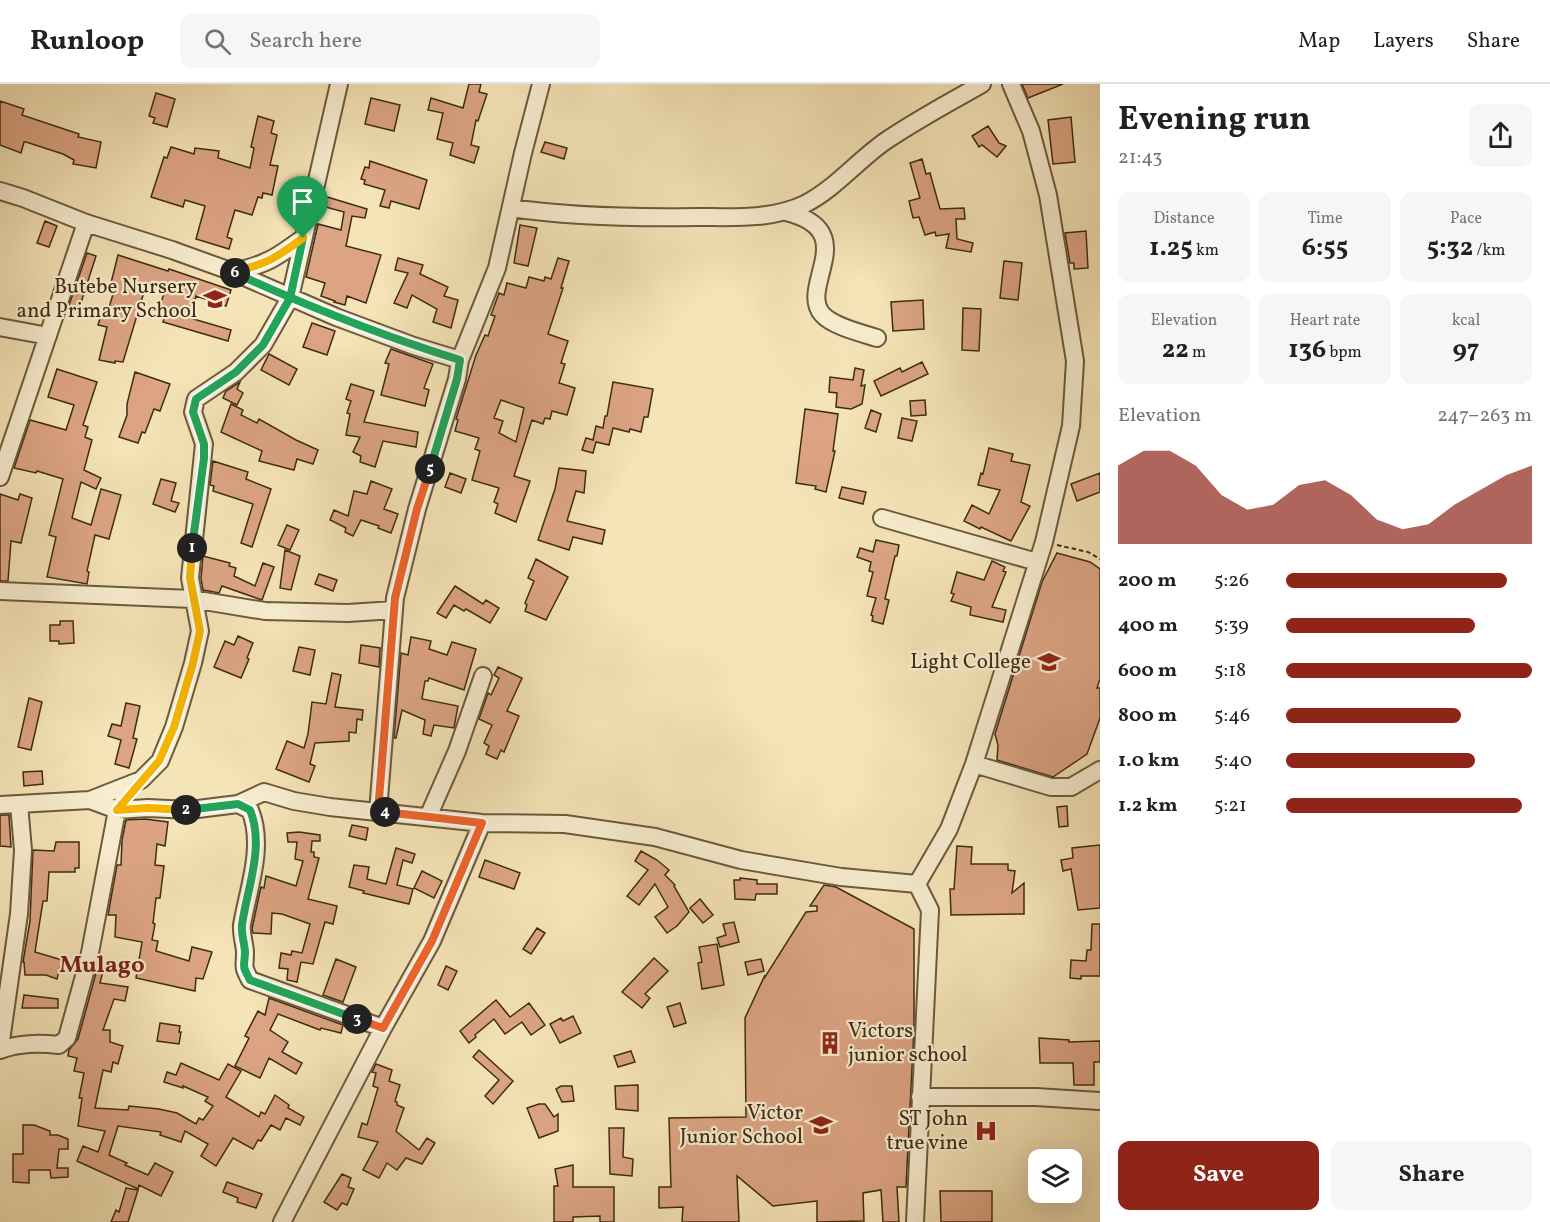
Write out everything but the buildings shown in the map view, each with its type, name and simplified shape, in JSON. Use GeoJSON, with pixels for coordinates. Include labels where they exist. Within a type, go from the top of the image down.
{"type":"FeatureCollection","features":[{"type":"Feature","properties":{"kind":"street"},"geometry":{"type":"LineString","coordinates":[[19,804],[23,850],[20,914],[0,1049],[35,1043],[59,1045],[67,1038],[90,958],[117,810],[162,755],[174,727],[200,631],[192,599],[190,578],[204,458],[204,444],[193,412],[196,399],[236,372],[263,345],[290,298],[339,84]]}},
{"type":"Feature","properties":{"kind":"street"},"geometry":{"type":"LineString","coordinates":[[378,812],[395,598],[417,509],[457,379],[460,360],[497,268],[541,84]]}},
{"type":"Feature","properties":{"kind":"street"},"geometry":{"type":"LineString","coordinates":[[510,208],[580,216],[655,218],[766,216],[786,212],[807,203],[886,141],[982,84]]}},
{"type":"Feature","properties":{"kind":"street"},"geometry":{"type":"LineString","coordinates":[[916,884],[949,829],[974,764],[1044,542],[1071,426],[1075,361],[1048,195],[1030,131],[1011,84]]}},
{"type":"Feature","properties":{"kind":"street"},"geometry":{"type":"LineString","coordinates":[[0,191],[233,272],[290,298],[414,346],[460,360]]}},
{"type":"Feature","properties":{"kind":"street"},"geometry":{"type":"LineString","coordinates":[[786,212],[803,216],[813,223],[824,240],[824,254],[816,301],[819,312],[827,320],[876,338]]}},
{"type":"Feature","properties":{"kind":"street"},"geometry":{"type":"LineString","coordinates":[[0,477],[87,223]]}},
{"type":"Feature","properties":{"kind":"street"},"geometry":{"type":"LineString","coordinates":[[233,272],[260,266],[275,259],[303,238]]}},
{"type":"Feature","properties":{"kind":"street"},"geometry":{"type":"LineString","coordinates":[[0,327],[48,336]]}},
{"type":"Feature","properties":{"kind":"street"},"geometry":{"type":"LineString","coordinates":[[882,518],[1037,562]]}},
{"type":"Feature","properties":{"kind":"street"},"geometry":{"type":"LineString","coordinates":[[0,591],[192,599],[265,611],[348,613],[394,610]]}},
{"type":"Feature","properties":{"kind":"street"},"geometry":{"type":"LineString","coordinates":[[428,817],[457,751],[483,676]]}},
{"type":"Feature","properties":{"kind":"street"},"geometry":{"type":"LineString","coordinates":[[974,764],[1051,787],[1071,787],[1100,770]]}},
{"type":"Feature","properties":{"kind":"street"},"geometry":{"type":"LineString","coordinates":[[0,805],[90,800],[141,780]]}},
{"type":"Feature","properties":{"kind":"street"},"geometry":{"type":"LineString","coordinates":[[90,800],[117,810],[148,808],[190,810],[238,804],[264,792],[294,801],[378,812],[482,823],[566,824],[655,837],[741,860],[830,875],[916,884]]}},
{"type":"Feature","properties":{"kind":"street"},"geometry":{"type":"LineString","coordinates":[[238,804],[250,810],[256,823],[254,869],[242,928],[245,952],[243,967],[250,980],[383,1028]]}},
{"type":"Feature","properties":{"kind":"street"},"geometry":{"type":"LineString","coordinates":[[282,1222],[383,1028],[432,941],[482,823]]}},
{"type":"Feature","properties":{"kind":"street"},"geometry":{"type":"LineString","coordinates":[[915,1222],[930,910],[916,884]]}},
{"type":"Feature","properties":{"kind":"street"},"geometry":{"type":"LineString","coordinates":[[920,1097],[1036,1097],[1100,1101]]}},
{"type":"Feature","properties":{"kind":"path"},"geometry":{"type":"LineString","coordinates":[[1044,542],[1088,552],[1100,559]]}},
{"type":"Feature","properties":{"kind":"place","name":"Butebe Nursery and Primary School"},"geometry":{"type":"Point","coordinates":[215,299]}},
{"type":"Feature","properties":{"kind":"place","name":"Light College"},"geometry":{"type":"Point","coordinates":[1049,662]}},
{"type":"Feature","properties":{"kind":"place","name":"Victors junior school"},"geometry":{"type":"Point","coordinates":[830,1043]}},
{"type":"Feature","properties":{"kind":"place","name":"Victor Junior School"},"geometry":{"type":"Point","coordinates":[821,1125]}},
{"type":"Feature","properties":{"kind":"place","name":"ST John true vine"},"geometry":{"type":"Point","coordinates":[986,1131]}},
{"type":"Feature","properties":{"kind":"district","name":"Mulago"},"geometry":{"type":"Point","coordinates":[102,966]}},
{"type":"Feature","properties":{"kind":"route"},"geometry":{"type":"LineString","coordinates":[[303,238],[275,259],[260,266],[233,272],[290,298],[336,317],[414,346],[460,360],[457,379],[417,509],[395,598],[378,812],[482,823],[432,941],[383,1028],[250,980],[243,967],[245,952],[242,928],[254,869],[256,823],[250,810],[238,804],[190,810],[148,808],[117,810],[159,761],[174,727],[200,631],[192,599],[190,578],[204,458],[204,444],[193,412],[196,399],[236,372],[263,345],[290,298],[303,238]]}}]}
